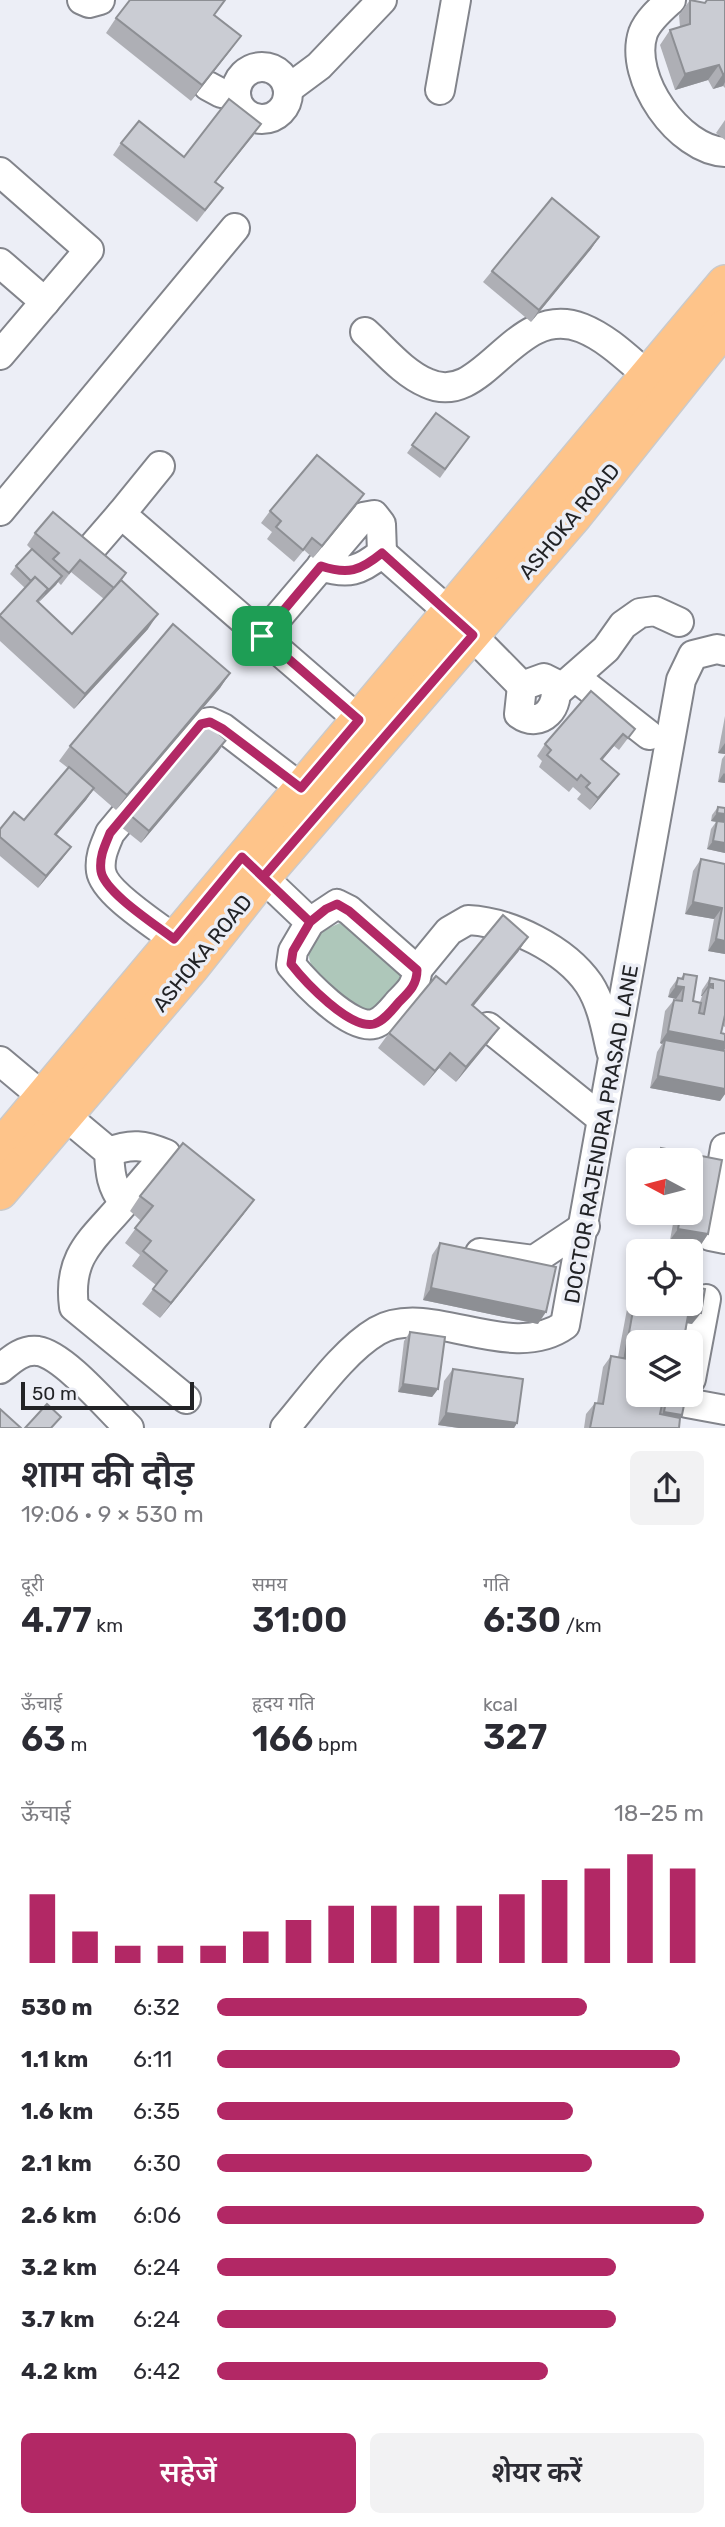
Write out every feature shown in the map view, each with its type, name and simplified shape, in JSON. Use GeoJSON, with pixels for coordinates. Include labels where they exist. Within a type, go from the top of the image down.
{"type":"FeatureCollection","features":[{"type":"Feature","properties":{"kind":"main road","name":"ASHOKA ROAD"},"geometry":{"type":"LineString","coordinates":[[0,1192],[55,1105],[174,939],[253,867],[461,624],[647,375],[725,283]]}},
{"type":"Feature","properties":{"kind":"main road","name":"ASHOKA ROAD"},"geometry":{"type":"LineString","coordinates":[[0,1148],[55,1105],[191,968],[301,788],[359,720],[575,515],[725,327]]}},
{"type":"Feature","properties":{"kind":"street"},"geometry":{"type":"LineString","coordinates":[[82,0],[89,3],[100,0]]}},
{"type":"Feature","properties":{"kind":"street"},"geometry":{"type":"LineString","coordinates":[[288,89],[327,59],[382,0]]}},
{"type":"Feature","properties":{"kind":"street"},"geometry":{"type":"LineString","coordinates":[[440,90],[456,0]]}},
{"type":"Feature","properties":{"kind":"street"},"geometry":{"type":"LineString","coordinates":[[671,0],[655,14],[643,32],[640,53],[644,75],[655,100],[671,122],[697,142],[716,152],[725,152]]}},
{"type":"Feature","properties":{"kind":"street"},"geometry":{"type":"LineString","coordinates":[[255,68],[272,69],[279,74],[288,89],[285,106],[279,113],[264,120],[247,116],[235,94],[241,77],[255,68]]}},
{"type":"Feature","properties":{"kind":"street"},"geometry":{"type":"LineString","coordinates":[[208,86],[221,93],[235,94]]}},
{"type":"Feature","properties":{"kind":"street"},"geometry":{"type":"LineString","coordinates":[[0,172],[89,250],[0,355]]}},
{"type":"Feature","properties":{"kind":"street"},"geometry":{"type":"LineString","coordinates":[[0,511],[235,228]]}},
{"type":"Feature","properties":{"kind":"street"},"geometry":{"type":"LineString","coordinates":[[0,263],[45,302]]}},
{"type":"Feature","properties":{"kind":"street"},"geometry":{"type":"LineString","coordinates":[[365,332],[408,372],[429,385],[449,386],[475,378],[527,332],[553,323],[580,327],[604,339],[647,375]]}},
{"type":"Feature","properties":{"kind":"street"},"geometry":{"type":"LineString","coordinates":[[89,551],[160,466]]}},
{"type":"Feature","properties":{"kind":"street"},"geometry":{"type":"LineString","coordinates":[[121,514],[359,720]]}},
{"type":"Feature","properties":{"kind":"street"},"geometry":{"type":"LineString","coordinates":[[262,636],[363,517],[374,515],[381,524],[382,553],[461,624],[522,686],[519,714],[533,720],[544,717],[555,706],[566,685],[606,649],[623,625],[640,613],[654,611],[679,622]]}},
{"type":"Feature","properties":{"kind":"street"},"geometry":{"type":"LineString","coordinates":[[321,566],[341,573],[356,571],[382,553]]}},
{"type":"Feature","properties":{"kind":"street","name":"DOCTOR RAJENDRA PRASAD LANE"},"geometry":{"type":"LineString","coordinates":[[285,1428],[360,1343],[380,1330],[399,1324],[517,1339],[553,1333],[565,1325],[571,1308],[681,680],[693,655],[717,649],[720,663]]}},
{"type":"Feature","properties":{"kind":"street"},"geometry":{"type":"LineString","coordinates":[[566,685],[649,735]]}},
{"type":"Feature","properties":{"kind":"street"},"geometry":{"type":"LineString","coordinates":[[174,939],[109,888],[101,873],[102,853],[118,823],[201,724],[210,722],[223,729],[301,788]]}},
{"type":"Feature","properties":{"kind":"street"},"geometry":{"type":"LineString","coordinates":[[253,867],[310,922]]}},
{"type":"Feature","properties":{"kind":"street"},"geometry":{"type":"LineString","coordinates":[[417,970],[349,911],[337,904],[310,922],[293,951],[291,964],[309,986],[356,1022],[373,1024],[384,1018],[417,982],[417,970],[449,931],[468,920],[501,926],[547,947],[589,985],[603,1014],[614,1062]]}},
{"type":"Feature","properties":{"kind":"street"},"geometry":{"type":"LineString","coordinates":[[488,1027],[602,1119]]}},
{"type":"Feature","properties":{"kind":"street"},"geometry":{"type":"LineString","coordinates":[[0,1061],[109,1152],[110,1177],[114,1190],[124,1203]]}},
{"type":"Feature","properties":{"kind":"street"},"geometry":{"type":"LineString","coordinates":[[109,1152],[129,1144],[166,1154]]}},
{"type":"Feature","properties":{"kind":"street"},"geometry":{"type":"LineString","coordinates":[[186,1399],[74,1307],[74,1268],[124,1203],[176,1145],[195,1161]]}},
{"type":"Feature","properties":{"kind":"street"},"geometry":{"type":"LineString","coordinates":[[725,1148],[710,1236],[725,1239]]}},
{"type":"Feature","properties":{"kind":"street"},"geometry":{"type":"LineString","coordinates":[[458,1248],[507,1259],[534,1260],[584,1226]]}},
{"type":"Feature","properties":{"kind":"street"},"geometry":{"type":"LineString","coordinates":[[700,1330],[706,1299]]}},
{"type":"Feature","properties":{"kind":"street"},"geometry":{"type":"LineString","coordinates":[[0,1369],[21,1353],[37,1351],[54,1357],[129,1428]]}},
{"type":"Feature","properties":{"kind":"street"},"geometry":{"type":"LineString","coordinates":[[703,1406],[725,1410]]}},
{"type":"Feature","properties":{"kind":"green space"},"geometry":{"type":"Polygon","coordinates":[[[340,923],[380,946],[401,971],[406,981],[393,1008],[356,1014],[332,992],[313,968],[309,956],[311,944],[321,933],[340,923]]]}},
{"type":"Feature","properties":{"kind":"building"},"geometry":{"type":"Polygon","coordinates":[[[130,0],[225,0],[214,15],[241,36],[202,85],[116,18],[130,0]]]}},
{"type":"Feature","properties":{"kind":"building"},"geometry":{"type":"Polygon","coordinates":[[[690,0],[705,3],[707,0],[725,0],[725,74],[719,65],[685,74],[670,30],[690,24],[690,0]]]}},
{"type":"Feature","properties":{"kind":"building"},"geometry":{"type":"Polygon","coordinates":[[[229,99],[261,124],[215,182],[223,188],[205,210],[121,143],[139,121],[184,157],[229,99]]]}},
{"type":"Feature","properties":{"kind":"building"},"geometry":{"type":"Polygon","coordinates":[[[552,198],[599,237],[539,310],[492,271],[552,198]]]}},
{"type":"Feature","properties":{"kind":"building"},"geometry":{"type":"Polygon","coordinates":[[[436,413],[469,437],[445,469],[412,445],[436,413]]]}},
{"type":"Feature","properties":{"kind":"building"},"geometry":{"type":"Polygon","coordinates":[[[317,455],[364,494],[322,546],[312,538],[303,550],[276,527],[281,521],[270,511],[317,455]]]}},
{"type":"Feature","properties":{"kind":"building"},"geometry":{"type":"Polygon","coordinates":[[[53,512],[126,573],[114,588],[80,560],[69,573],[53,559],[59,553],[35,533],[53,512]]]}},
{"type":"Feature","properties":{"kind":"building"},"geometry":{"type":"Polygon","coordinates":[[[32,549],[62,576],[45,594],[48,589],[35,577],[31,581],[16,566],[32,549]]]}},
{"type":"Feature","properties":{"kind":"building"},"geometry":{"type":"Polygon","coordinates":[[[35,577],[48,589],[37,601],[72,634],[121,580],[158,614],[85,694],[0,616],[35,577]]]}},
{"type":"Feature","properties":{"kind":"building"},"geometry":{"type":"Polygon","coordinates":[[[173,624],[230,673],[127,795],[70,746],[173,624]]]}},
{"type":"Feature","properties":{"kind":"building"},"geometry":{"type":"Polygon","coordinates":[[[591,691],[635,729],[628,738],[623,734],[601,759],[619,774],[598,798],[586,787],[590,783],[581,775],[577,780],[547,755],[551,750],[545,744],[591,691]]]}},
{"type":"Feature","properties":{"kind":"building"},"geometry":{"type":"Polygon","coordinates":[[[207,723],[226,740],[149,831],[130,815],[207,723]]]}},
{"type":"Feature","properties":{"kind":"building"},"geometry":{"type":"Polygon","coordinates":[[[69,767],[94,788],[55,834],[71,847],[46,876],[0,837],[0,829],[14,812],[24,820],[69,767]]]}},
{"type":"Feature","properties":{"kind":"building"},"geometry":{"type":"Polygon","coordinates":[[[718,807],[725,808],[725,814],[717,813],[718,807]]]}},
{"type":"Feature","properties":{"kind":"building"},"geometry":{"type":"Polygon","coordinates":[[[717,821],[725,822],[725,843],[713,841],[717,821]]]}},
{"type":"Feature","properties":{"kind":"building"},"geometry":{"type":"Polygon","coordinates":[[[701,859],[725,864],[725,941],[716,939],[722,908],[693,902],[701,859]]]}},
{"type":"Feature","properties":{"kind":"building"},"geometry":{"type":"Polygon","coordinates":[[[503,915],[528,937],[472,1005],[499,1028],[466,1067],[450,1053],[435,1071],[389,1033],[436,976],[446,984],[503,915]]]}},
{"type":"Feature","properties":{"kind":"building"},"geometry":{"type":"Polygon","coordinates":[[[684,974],[697,976],[693,1001],[701,1003],[699,1013],[704,1014],[709,987],[713,988],[713,984],[709,984],[710,978],[725,981],[725,1015],[721,1033],[725,1034],[725,1042],[668,1031],[674,1000],[682,1001],[684,987],[676,986],[678,978],[683,979],[684,974]]]}},
{"type":"Feature","properties":{"kind":"building"},"geometry":{"type":"Polygon","coordinates":[[[665,1040],[725,1051],[725,1089],[658,1076],[665,1040]]]}},
{"type":"Feature","properties":{"kind":"building"},"geometry":{"type":"Polygon","coordinates":[[[183,1143],[254,1200],[171,1303],[153,1289],[167,1271],[143,1251],[151,1241],[135,1228],[153,1206],[140,1196],[183,1143]]]}},
{"type":"Feature","properties":{"kind":"building"},"geometry":{"type":"Polygon","coordinates":[[[704,1156],[722,1160],[708,1234],[678,1229],[679,1225],[704,1225],[704,1156]]]}},
{"type":"Feature","properties":{"kind":"building"},"geometry":{"type":"Polygon","coordinates":[[[440,1243],[556,1267],[546,1312],[431,1288],[440,1243]]]}},
{"type":"Feature","properties":{"kind":"building"},"geometry":{"type":"Polygon","coordinates":[[[632,1316],[688,1316],[685,1330],[629,1330],[632,1316]]]}},
{"type":"Feature","properties":{"kind":"building"},"geometry":{"type":"Polygon","coordinates":[[[410,1332],[445,1337],[438,1389],[403,1384],[410,1332]]]}},
{"type":"Feature","properties":{"kind":"building"},"geometry":{"type":"Polygon","coordinates":[[[611,1356],[626,1359],[626,1407],[661,1407],[660,1414],[680,1418],[679,1428],[590,1428],[595,1403],[603,1404],[611,1356]]]}},
{"type":"Feature","properties":{"kind":"building"},"geometry":{"type":"Polygon","coordinates":[[[453,1369],[523,1379],[517,1423],[446,1413],[453,1369]]]}},
{"type":"Feature","properties":{"kind":"building"},"geometry":{"type":"Polygon","coordinates":[[[47,1404],[61,1417],[51,1428],[25,1428],[47,1404]]]}},
{"type":"Feature","properties":{"kind":"building"},"geometry":{"type":"Polygon","coordinates":[[[665,1407],[684,1407],[682,1415],[664,1412],[665,1407]]]}},
{"type":"Feature","properties":{"kind":"building"},"geometry":{"type":"Polygon","coordinates":[[[0,1409],[21,1428],[0,1428],[0,1409]]]}},
{"type":"Feature","properties":{"kind":"route"},"geometry":{"type":"LineString","coordinates":[[262,636],[321,566],[341,573],[356,571],[367,566],[382,553],[473,635],[263,877],[310,922],[293,951],[291,964],[309,986],[356,1022],[373,1024],[384,1018],[417,982],[417,970],[349,911],[337,904],[310,922],[242,857],[174,939],[109,888],[101,873],[102,853],[110,833],[201,724],[210,722],[223,729],[301,788],[359,720],[262,636]]}}]}
